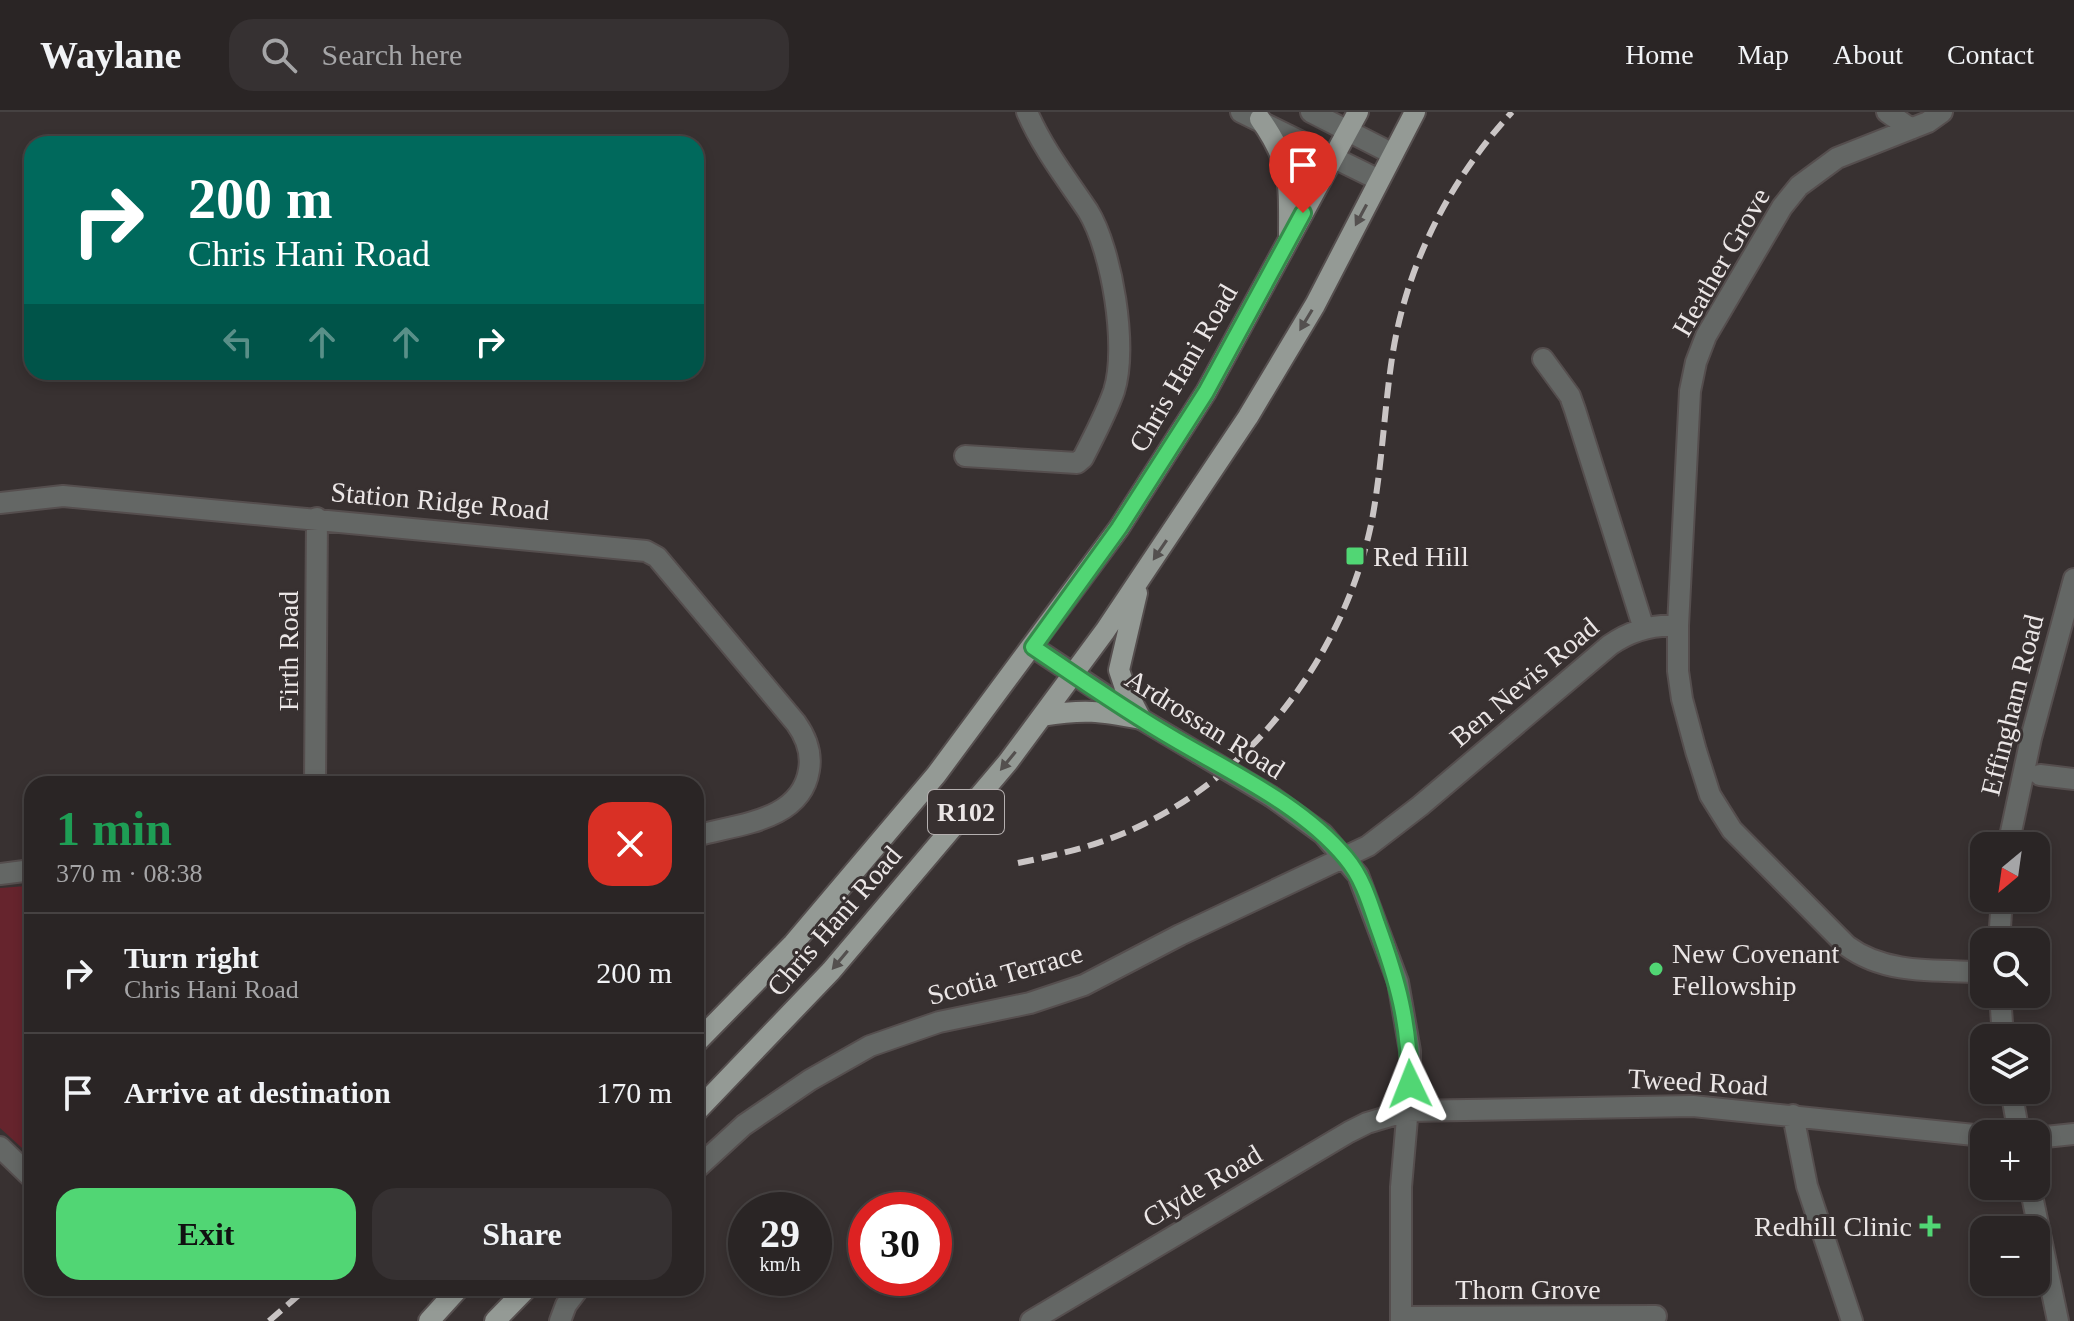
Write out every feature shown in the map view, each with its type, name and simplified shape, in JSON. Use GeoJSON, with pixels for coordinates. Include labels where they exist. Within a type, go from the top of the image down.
{"type":"FeatureCollection","features":[{"type":"Feature","properties":{"kind":"main road","name":"Chris Hani Road"},"geometry":{"type":"LineString","coordinates":[[704,1035],[793,944],[936,775],[1119,528],[1206,392],[1358,112]]}},
{"type":"Feature","properties":{"kind":"main road","name":"Chris Hani Road"},"geometry":{"type":"LineString","coordinates":[[704,1104],[831,971],[999,773],[1073,674],[1248,417],[1307,318],[1415,112]]}},
{"type":"Feature","properties":{"kind":"main road"},"geometry":{"type":"LineString","coordinates":[[1251,116],[1277,143],[1289,180],[1289,241]]}},
{"type":"Feature","properties":{"kind":"main road"},"geometry":{"type":"LineString","coordinates":[[1141,578],[1119,670],[1141,719]]}},
{"type":"Feature","properties":{"kind":"main road"},"geometry":{"type":"LineString","coordinates":[[1042,716],[1081,710],[1141,719]]}},
{"type":"Feature","properties":{"kind":"main road"},"geometry":{"type":"LineString","coordinates":[[429,1321],[452,1296]]}},
{"type":"Feature","properties":{"kind":"main road"},"geometry":{"type":"LineString","coordinates":[[495,1321],[519,1296]]}},
{"type":"Feature","properties":{"kind":"street"},"geometry":{"type":"LineString","coordinates":[[965,456],[1077,463],[1083,458],[1115,388],[1118,331],[1108,259],[1088,212],[1043,147],[1027,112]]}},
{"type":"Feature","properties":{"kind":"street"},"geometry":{"type":"LineString","coordinates":[[1311,112],[1393,154]]}},
{"type":"Feature","properties":{"kind":"street"},"geometry":{"type":"LineString","coordinates":[[1887,112],[1911,129]]}},
{"type":"Feature","properties":{"kind":"street","name":"Heather Grove"},"geometry":{"type":"LineString","coordinates":[[1678,626],[1690,391],[1706,336],[1782,207],[1799,186],[1837,158],[1928,122],[1942,112]]}},
{"type":"Feature","properties":{"kind":"street"},"geometry":{"type":"LineString","coordinates":[[1251,116],[1379,180]]}},
{"type":"Feature","properties":{"kind":"street"},"geometry":{"type":"LineString","coordinates":[[1543,359],[1570,396],[1644,629]]}},
{"type":"Feature","properties":{"kind":"street","name":"Station Ridge Road"},"geometry":{"type":"LineString","coordinates":[[0,503],[63,496],[646,551],[657,557],[796,723],[807,742],[810,765],[797,798],[779,813],[704,834]]}},
{"type":"Feature","properties":{"kind":"street","name":"Firth Road"},"geometry":{"type":"LineString","coordinates":[[315,776],[317,518]]}},
{"type":"Feature","properties":{"kind":"street","name":"Effingham Road"},"geometry":{"type":"LineString","coordinates":[[2011,832],[2028,749],[2070,613],[2074,579]]}},
{"type":"Feature","properties":{"kind":"street","name":"Ben Nevis Road"},"geometry":{"type":"LineString","coordinates":[[1345,857],[1368,846],[1420,806],[1624,635],[1661,625],[1678,626]]}},
{"type":"Feature","properties":{"kind":"street"},"geometry":{"type":"LineString","coordinates":[[1678,626],[1678,671],[1682,699],[1710,795],[1719,812],[1751,852],[1861,957],[1898,968],[1970,971]]}},
{"type":"Feature","properties":{"kind":"street","name":"Ardrossan Road"},"geometry":{"type":"LineString","coordinates":[[1033,647],[1141,719],[1272,797],[1323,834],[1345,857],[1367,895],[1398,982],[1410,1051],[1399,1251],[1401,1319]]}},
{"type":"Feature","properties":{"kind":"street"},"geometry":{"type":"LineString","coordinates":[[2040,775],[2074,779]]}},
{"type":"Feature","properties":{"kind":"street","name":"Scotia Terrace"},"geometry":{"type":"LineString","coordinates":[[704,1162],[744,1125],[810,1080],[870,1046],[939,1022],[1030,1003],[1084,985],[1180,935],[1345,857]]}},
{"type":"Feature","properties":{"kind":"street"},"geometry":{"type":"LineString","coordinates":[[0,874],[24,871]]}},
{"type":"Feature","properties":{"kind":"street","name":"Tweed Road"},"geometry":{"type":"LineString","coordinates":[[1407,1111],[1693,1106],[1970,1134]]}},
{"type":"Feature","properties":{"kind":"street","name":"Clyde Road"},"geometry":{"type":"LineString","coordinates":[[1031,1321],[1349,1132],[1407,1111]]}},
{"type":"Feature","properties":{"kind":"street"},"geometry":{"type":"LineString","coordinates":[[1793,1115],[1807,1186],[1852,1321]]}},
{"type":"Feature","properties":{"kind":"street"},"geometry":{"type":"LineString","coordinates":[[2050,1137],[2074,1134]]}},
{"type":"Feature","properties":{"kind":"street"},"geometry":{"type":"LineString","coordinates":[[0,1147],[24,1170]]}},
{"type":"Feature","properties":{"kind":"street"},"geometry":{"type":"LineString","coordinates":[[2033,1200],[2058,1321]]}},
{"type":"Feature","properties":{"kind":"street"},"geometry":{"type":"LineString","coordinates":[[560,1321],[573,1296]]}},
{"type":"Feature","properties":{"kind":"street","name":"Thorn Grove"},"geometry":{"type":"LineString","coordinates":[[1401,1319],[1656,1316]]}},
{"type":"Feature","properties":{"kind":"shaded area"},"geometry":{"type":"Polygon","coordinates":[[[24,886],[24,1150],[0,1128],[0,888],[24,886]]]}},
{"type":"Feature","properties":{"kind":"railway"},"geometry":{"type":"LineString","coordinates":[[1018,863],[1098,843],[1144,824],[1186,800],[1225,770],[1261,736],[1320,657],[1360,567],[1372,520],[1392,358],[1408,290],[1420,257],[1450,196],[1469,166],[1512,112]]}},
{"type":"Feature","properties":{"kind":"railway"},"geometry":{"type":"LineString","coordinates":[[269,1321],[298,1296]]}},
{"type":"Feature","properties":{"kind":"place","name":"Red Hill"},"geometry":{"type":"Point","coordinates":[1355,556]}},
{"type":"Feature","properties":{"kind":"place","name":"New Covenant Fellowship"},"geometry":{"type":"Point","coordinates":[1656,969]}},
{"type":"Feature","properties":{"kind":"place","name":"Redhill Clinic"},"geometry":{"type":"Point","coordinates":[1930,1226]}},
{"type":"Feature","properties":{"kind":"route"},"geometry":{"type":"LineString","coordinates":[[1303,213],[1206,392],[1119,528],[1033,647],[1141,719],[1272,797],[1323,834],[1345,857],[1367,895],[1398,982],[1410,1051],[1410,1084]]}}]}
